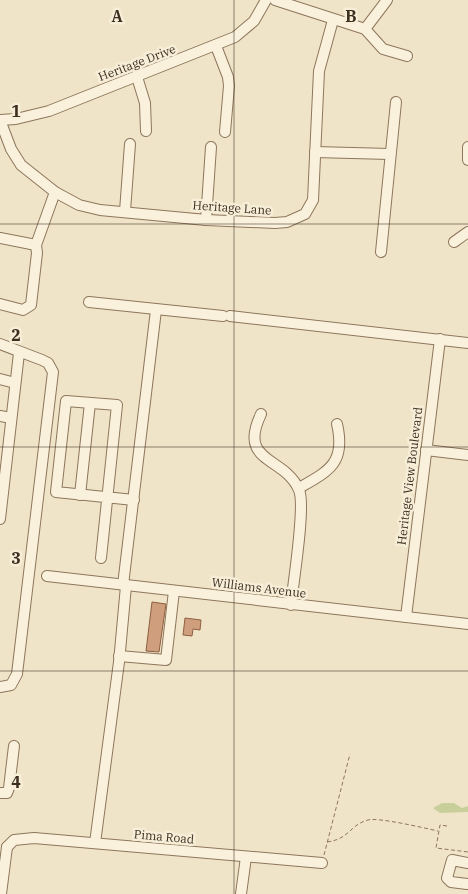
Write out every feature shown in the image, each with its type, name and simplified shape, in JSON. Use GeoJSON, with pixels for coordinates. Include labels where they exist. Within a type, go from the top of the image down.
{"type":"FeatureCollection","features":[{"type":"Feature","properties":{"kind":"street","name":"Heritage Drive"},"geometry":{"type":"LineString","coordinates":[[0,120],[22,118],[48,111],[216,46],[245,30],[254,20],[266,0]]}},
{"type":"Feature","properties":{"kind":"street"},"geometry":{"type":"LineString","coordinates":[[275,0],[365,29],[383,49],[407,56]]}},
{"type":"Feature","properties":{"kind":"street"},"geometry":{"type":"LineString","coordinates":[[365,29],[387,0]]}},
{"type":"Feature","properties":{"kind":"street","name":"Heritage Lane"},"geometry":{"type":"LineString","coordinates":[[0,120],[11,149],[21,164],[55,192],[79,205],[100,210],[206,220],[287,222],[305,214],[313,200],[319,71],[333,20]]}},
{"type":"Feature","properties":{"kind":"street"},"geometry":{"type":"LineString","coordinates":[[216,46],[228,77],[229,86],[225,132]]}},
{"type":"Feature","properties":{"kind":"street"},"geometry":{"type":"LineString","coordinates":[[137,77],[145,103],[146,131]]}},
{"type":"Feature","properties":{"kind":"street"},"geometry":{"type":"LineString","coordinates":[[381,252],[396,102]]}},
{"type":"Feature","properties":{"kind":"street"},"geometry":{"type":"LineString","coordinates":[[125,211],[130,144]]}},
{"type":"Feature","properties":{"kind":"street"},"geometry":{"type":"LineString","coordinates":[[468,146],[468,160]]}},
{"type":"Feature","properties":{"kind":"street"},"geometry":{"type":"LineString","coordinates":[[206,220],[211,147]]}},
{"type":"Feature","properties":{"kind":"street"},"geometry":{"type":"LineString","coordinates":[[315,152],[390,154]]}},
{"type":"Feature","properties":{"kind":"street"},"geometry":{"type":"LineString","coordinates":[[0,304],[23,310],[31,305],[37,253],[36,244],[55,192]]}},
{"type":"Feature","properties":{"kind":"street"},"geometry":{"type":"LineString","coordinates":[[454,242],[468,232]]}},
{"type":"Feature","properties":{"kind":"street"},"geometry":{"type":"LineString","coordinates":[[0,238],[36,244]]}},
{"type":"Feature","properties":{"kind":"street"},"geometry":{"type":"LineString","coordinates":[[89,302],[468,343]]}},
{"type":"Feature","properties":{"kind":"street"},"geometry":{"type":"LineString","coordinates":[[95,843],[119,656],[124,586],[156,310]]}},
{"type":"Feature","properties":{"kind":"street","name":"Heritage View Boulevard"},"geometry":{"type":"LineString","coordinates":[[406,617],[440,339]]}},
{"type":"Feature","properties":{"kind":"street"},"geometry":{"type":"LineString","coordinates":[[0,344],[48,363],[53,372],[16,674],[11,685],[0,687]]}},
{"type":"Feature","properties":{"kind":"street"},"geometry":{"type":"LineString","coordinates":[[0,519],[4,452],[11,418],[19,353]]}},
{"type":"Feature","properties":{"kind":"street"},"geometry":{"type":"LineString","coordinates":[[0,380],[15,383]]}},
{"type":"Feature","properties":{"kind":"street"},"geometry":{"type":"LineString","coordinates":[[101,558],[108,498],[118,405],[66,401],[56,492],[108,498],[134,500]]}},
{"type":"Feature","properties":{"kind":"street"},"geometry":{"type":"LineString","coordinates":[[80,495],[90,403]]}},
{"type":"Feature","properties":{"kind":"street"},"geometry":{"type":"LineString","coordinates":[[261,414],[255,426],[254,440],[258,450],[263,458],[285,473],[299,488],[302,505],[291,605]]}},
{"type":"Feature","properties":{"kind":"street"},"geometry":{"type":"LineString","coordinates":[[0,416],[11,418]]}},
{"type":"Feature","properties":{"kind":"street"},"geometry":{"type":"LineString","coordinates":[[299,488],[331,468],[337,458],[341,446],[337,424]]}},
{"type":"Feature","properties":{"kind":"street"},"geometry":{"type":"LineString","coordinates":[[426,450],[468,455]]}},
{"type":"Feature","properties":{"kind":"street","name":"Williams Avenue"},"geometry":{"type":"LineString","coordinates":[[47,576],[468,624]]}},
{"type":"Feature","properties":{"kind":"street"},"geometry":{"type":"LineString","coordinates":[[119,656],[166,660],[174,591]]}},
{"type":"Feature","properties":{"kind":"street"},"geometry":{"type":"LineString","coordinates":[[0,793],[7,793],[9,788],[14,746]]}},
{"type":"Feature","properties":{"kind":"street","name":"Pima Road"},"geometry":{"type":"LineString","coordinates":[[3,847],[14,840],[23,838],[322,863]]}},
{"type":"Feature","properties":{"kind":"street"},"geometry":{"type":"LineString","coordinates":[[1,894],[3,847]]}},
{"type":"Feature","properties":{"kind":"street"},"geometry":{"type":"LineString","coordinates":[[241,894],[246,857]]}},
{"type":"Feature","properties":{"kind":"street"},"geometry":{"type":"LineString","coordinates":[[467,886],[451,882],[448,878],[449,862],[452,860],[468,863]]}},
{"type":"Feature","properties":{"kind":"path"},"geometry":{"type":"LineString","coordinates":[[322,863],[350,754]]}},
{"type":"Feature","properties":{"kind":"path"},"geometry":{"type":"LineString","coordinates":[[328,842],[342,839],[354,826],[369,819],[438,831]]}},
{"type":"Feature","properties":{"kind":"path"},"geometry":{"type":"LineString","coordinates":[[447,826],[440,825],[436,848],[468,852]]}},
{"type":"Feature","properties":{"kind":"green space"},"geometry":{"type":"Polygon","coordinates":[[[442,803],[454,803],[462,808],[468,806],[468,812],[440,813],[433,808],[442,803]]]}},
{"type":"Feature","properties":{"kind":"building"},"geometry":{"type":"Polygon","coordinates":[[[152,602],[166,604],[159,652],[146,651],[152,602]]]}},
{"type":"Feature","properties":{"kind":"building"},"geometry":{"type":"Polygon","coordinates":[[[185,618],[201,620],[200,630],[193,629],[192,636],[183,635],[185,618]]]}}]}
